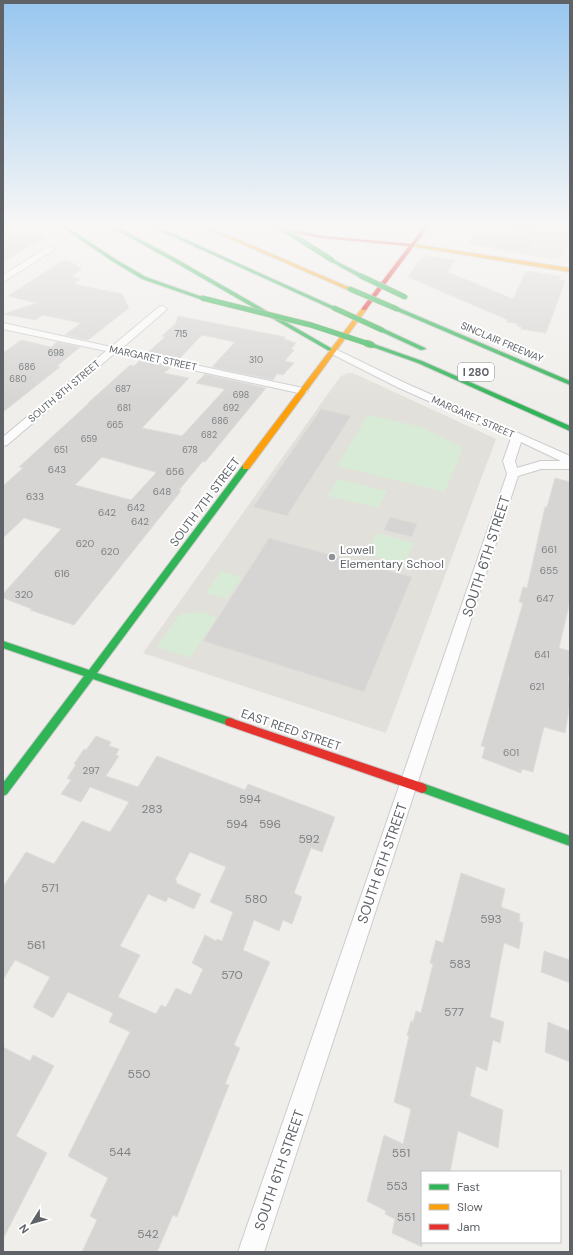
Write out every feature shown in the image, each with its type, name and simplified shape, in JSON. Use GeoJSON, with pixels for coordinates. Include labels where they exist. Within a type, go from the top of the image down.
{"type":"FeatureCollection","features":[{"type":"Feature","properties":{"kind":"main road"},"geometry":{"type":"LineString","coordinates":[[162,286],[202,298],[311,325],[372,345],[427,366],[570,429]]}},
{"type":"Feature","properties":{"kind":"main road"},"geometry":{"type":"LineString","coordinates":[[221,286],[333,350]]}},
{"type":"Feature","properties":{"kind":"main road"},"geometry":{"type":"LineString","coordinates":[[284,286],[433,353]]}},
{"type":"Feature","properties":{"kind":"main road","name":"SINCLAIR FREEWAY"},"geometry":{"type":"LineString","coordinates":[[342,286],[570,383]]}},
{"type":"Feature","properties":{"kind":"main road"},"geometry":{"type":"LineString","coordinates":[[381,286],[409,299]]}},
{"type":"Feature","properties":{"kind":"main road","name":"SOUTH 7TH STREET"},"geometry":{"type":"LineString","coordinates":[[3,791],[381,286]]}},
{"type":"Feature","properties":{"kind":"main road"},"geometry":{"type":"LineString","coordinates":[[506,345],[523,363]]}},
{"type":"Feature","properties":{"kind":"main road","name":"EAST REED STREET"},"geometry":{"type":"LineString","coordinates":[[3,644],[570,841]]}},
{"type":"Feature","properties":{"kind":"street","name":"SOUTH 8TH STREET"},"geometry":{"type":"LineString","coordinates":[[3,443],[162,309]]}},
{"type":"Feature","properties":{"kind":"street","name":"MARGARET STREET"},"geometry":{"type":"LineString","coordinates":[[3,326],[303,391]]}},
{"type":"Feature","properties":{"kind":"street","name":"MARGARET STREET"},"geometry":{"type":"LineString","coordinates":[[333,350],[401,384],[570,460]]}},
{"type":"Feature","properties":{"kind":"street","name":"SOUTH 6TH STREET"},"geometry":{"type":"LineString","coordinates":[[251,1252],[513,474],[509,461],[517,436]]}},
{"type":"Feature","properties":{"kind":"street"},"geometry":{"type":"LineString","coordinates":[[513,474],[539,464],[556,463],[570,465]]}},
{"type":"Feature","properties":{"kind":"shaded area","name":"Lowell Elementary School"},"geometry":{"type":"Polygon","coordinates":[[[347,373],[353,373],[496,439],[386,733],[143,653],[340,377],[347,373]]]}},
{"type":"Feature","properties":{"kind":"green space"},"geometry":{"type":"Polygon","coordinates":[[[368,415],[421,427],[463,448],[445,492],[337,466],[368,415]]]}},
{"type":"Feature","properties":{"kind":"green space"},"geometry":{"type":"Polygon","coordinates":[[[338,479],[387,491],[378,508],[328,496],[338,479]]]}},
{"type":"Feature","properties":{"kind":"green space"},"geometry":{"type":"Polygon","coordinates":[[[377,533],[414,543],[404,564],[366,554],[377,533]]]}},
{"type":"Feature","properties":{"kind":"green space"},"geometry":{"type":"Polygon","coordinates":[[[221,571],[242,577],[227,599],[206,593],[221,571]]]}},
{"type":"Feature","properties":{"kind":"green space"},"geometry":{"type":"Polygon","coordinates":[[[202,612],[217,617],[190,658],[157,647],[180,614],[202,612]]]}},
{"type":"Feature","properties":{"kind":"building"},"geometry":{"type":"Polygon","coordinates":[[[24,286],[82,286],[122,294],[129,308],[88,340],[65,335],[81,323],[43,315],[36,320],[3,314],[37,303],[8,296],[24,286]]]}},
{"type":"Feature","properties":{"kind":"building"},"geometry":{"type":"Polygon","coordinates":[[[428,286],[481,286],[513,299],[519,286],[563,286],[546,333],[521,329],[522,327],[517,326],[518,324],[507,322],[508,320],[428,286]]]}},
{"type":"Feature","properties":{"kind":"building"},"geometry":{"type":"Polygon","coordinates":[[[178,316],[285,337],[284,339],[296,343],[291,349],[294,350],[285,361],[294,363],[283,375],[277,374],[273,380],[212,367],[235,342],[202,335],[178,360],[147,353],[165,337],[162,336],[176,323],[178,316]]]}},
{"type":"Feature","properties":{"kind":"building"},"geometry":{"type":"Polygon","coordinates":[[[21,340],[51,347],[57,342],[80,347],[57,366],[60,367],[3,412],[3,353],[21,340]]]}},
{"type":"Feature","properties":{"kind":"building"},"geometry":{"type":"Polygon","coordinates":[[[140,360],[171,367],[164,373],[189,378],[142,428],[182,436],[225,389],[196,383],[205,374],[266,388],[205,462],[203,461],[179,490],[181,491],[74,625],[30,610],[32,609],[3,598],[3,594],[61,529],[24,518],[3,538],[3,486],[23,468],[19,467],[88,403],[130,365],[134,366],[140,360]],[[102,457],[75,485],[131,500],[156,473],[102,457]]]}},
{"type":"Feature","properties":{"kind":"building"},"geometry":{"type":"Polygon","coordinates":[[[321,409],[351,416],[287,516],[253,507],[321,409]]]}},
{"type":"Feature","properties":{"kind":"building"},"geometry":{"type":"Polygon","coordinates":[[[555,478],[570,482],[570,601],[559,648],[570,651],[568,681],[570,681],[570,703],[565,733],[544,727],[533,772],[522,769],[521,773],[482,758],[485,747],[481,746],[523,603],[519,602],[523,587],[527,588],[545,507],[547,507],[555,478]]]}},
{"type":"Feature","properties":{"kind":"building"},"geometry":{"type":"Polygon","coordinates":[[[390,517],[417,524],[412,537],[384,530],[390,517]]]}},
{"type":"Feature","properties":{"kind":"building"},"geometry":{"type":"Polygon","coordinates":[[[269,538],[412,577],[364,692],[203,641],[269,538]]]}},
{"type":"Feature","properties":{"kind":"building"},"geometry":{"type":"Polygon","coordinates":[[[96,736],[111,742],[109,746],[119,749],[116,755],[119,756],[106,776],[138,787],[157,756],[245,790],[248,784],[335,817],[322,852],[311,848],[294,893],[302,897],[292,924],[283,920],[279,931],[254,920],[243,950],[270,962],[234,1045],[240,1048],[225,1084],[229,1085],[177,1217],[173,1215],[157,1252],[82,1252],[97,1220],[90,1216],[108,1178],[68,1156],[130,1032],[109,1022],[113,1013],[68,992],[53,1018],[33,1007],[50,977],[15,960],[3,980],[3,887],[26,852],[54,864],[82,821],[110,832],[129,802],[90,787],[81,802],[61,794],[71,780],[67,778],[76,765],[74,764],[84,749],[86,750],[96,736]],[[190,852],[175,880],[177,881],[176,883],[201,894],[194,909],[168,897],[166,902],[148,894],[120,946],[140,955],[118,997],[156,1014],[161,1005],[166,1007],[176,988],[191,995],[203,969],[192,963],[205,935],[216,941],[217,939],[222,941],[233,912],[210,902],[226,867],[190,852]]]}},
{"type":"Feature","properties":{"kind":"building"},"geometry":{"type":"Polygon","coordinates":[[[461,873],[505,889],[501,907],[520,914],[519,921],[523,923],[519,949],[504,943],[490,1017],[504,1022],[500,1043],[493,1040],[487,1071],[476,1066],[470,1096],[503,1110],[498,1148],[458,1131],[450,1171],[421,1171],[422,1247],[392,1233],[395,1219],[385,1214],[386,1211],[367,1201],[384,1135],[403,1144],[411,1109],[394,1102],[409,1036],[407,1035],[416,1011],[421,1013],[433,964],[430,963],[436,940],[443,943],[461,873]]]}},
{"type":"Feature","properties":{"kind":"building"},"geometry":{"type":"Polygon","coordinates":[[[544,951],[570,960],[570,983],[541,972],[544,951]]]}},
{"type":"Feature","properties":{"kind":"building"},"geometry":{"type":"Polygon","coordinates":[[[548,1022],[570,1031],[570,1062],[545,1052],[548,1022]]]}},
{"type":"Feature","properties":{"kind":"building"},"geometry":{"type":"Polygon","coordinates":[[[3,1047],[30,1061],[33,1055],[54,1066],[16,1136],[47,1153],[3,1239],[3,1047]]]}},
{"type":"Feature","properties":{"kind":"traffic: fast"},"geometry":{"type":"LineString","coordinates":[[164,286],[202,298]]}},
{"type":"Feature","properties":{"kind":"traffic: fast"},"geometry":{"type":"LineString","coordinates":[[219,286],[333,351]]}},
{"type":"Feature","properties":{"kind":"traffic: fast"},"geometry":{"type":"LineString","coordinates":[[284,286],[334,308]]}},
{"type":"Feature","properties":{"kind":"traffic: fast"},"geometry":{"type":"LineString","coordinates":[[381,286],[405,297]]}},
{"type":"Feature","properties":{"kind":"traffic: fast"},"geometry":{"type":"LineString","coordinates":[[350,289],[397,309]]}},
{"type":"Feature","properties":{"kind":"traffic: fast"},"geometry":{"type":"LineString","coordinates":[[202,298],[311,325],[372,345]]}},
{"type":"Feature","properties":{"kind":"traffic: fast"},"geometry":{"type":"LineString","coordinates":[[334,308],[382,330]]}},
{"type":"Feature","properties":{"kind":"traffic: fast"},"geometry":{"type":"LineString","coordinates":[[397,309],[570,383]]}},
{"type":"Feature","properties":{"kind":"traffic: fast"},"geometry":{"type":"LineString","coordinates":[[382,330],[423,349]]}},
{"type":"Feature","properties":{"kind":"traffic: fast"},"geometry":{"type":"LineString","coordinates":[[372,345],[420,362],[570,429]]}},
{"type":"Feature","properties":{"kind":"traffic: fast"},"geometry":{"type":"LineString","coordinates":[[3,791],[246,467]]}},
{"type":"Feature","properties":{"kind":"traffic: fast"},"geometry":{"type":"LineString","coordinates":[[3,644],[230,722]]}},
{"type":"Feature","properties":{"kind":"traffic: fast"},"geometry":{"type":"LineString","coordinates":[[422,788],[570,841]]}},
{"type":"Feature","properties":{"kind":"traffic: slow"},"geometry":{"type":"LineString","coordinates":[[342,286],[350,289]]}},
{"type":"Feature","properties":{"kind":"traffic: slow"},"geometry":{"type":"LineString","coordinates":[[246,467],[364,309]]}},
{"type":"Feature","properties":{"kind":"traffic: jam"},"geometry":{"type":"LineString","coordinates":[[364,309],[382,286]]}},
{"type":"Feature","properties":{"kind":"traffic: jam"},"geometry":{"type":"LineString","coordinates":[[230,722],[422,788]]}},
{"type":"Feature","properties":{"kind":"place","name":"Lowell Elementary School"},"geometry":{"type":"Point","coordinates":[332,557]}}]}
